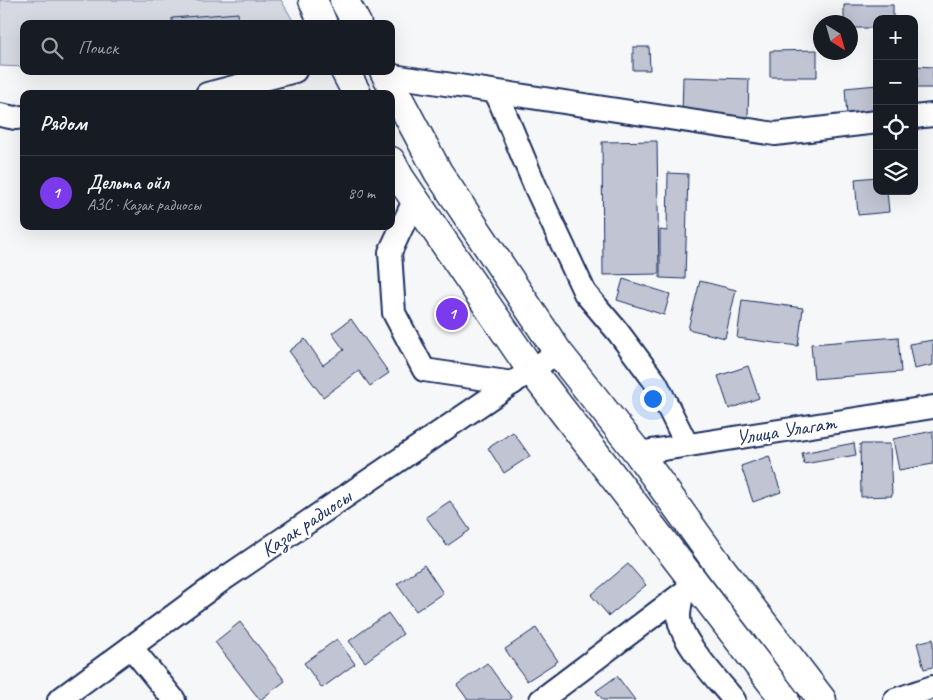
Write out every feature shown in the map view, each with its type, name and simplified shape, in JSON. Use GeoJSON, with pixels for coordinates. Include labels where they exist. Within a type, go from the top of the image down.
{"type":"FeatureCollection","features":[{"type":"Feature","properties":{"kind":"main road"},"geometry":{"type":"LineString","coordinates":[[313,0],[322,20]]}},
{"type":"Feature","properties":{"kind":"main road"},"geometry":{"type":"LineString","coordinates":[[344,0],[355,20]]}},
{"type":"Feature","properties":{"kind":"main road"},"geometry":{"type":"LineString","coordinates":[[347,75],[355,90]]}},
{"type":"Feature","properties":{"kind":"main road"},"geometry":{"type":"LineString","coordinates":[[386,75],[394,90]]}},
{"type":"Feature","properties":{"kind":"main road"},"geometry":{"type":"LineString","coordinates":[[395,92],[438,172],[558,352],[638,453],[718,564],[822,700]]}},
{"type":"Feature","properties":{"kind":"main road"},"geometry":{"type":"LineString","coordinates":[[395,168],[522,377],[689,589],[784,700]]}},
{"type":"Feature","properties":{"kind":"street"},"geometry":{"type":"LineString","coordinates":[[221,90],[280,75]]}},
{"type":"Feature","properties":{"kind":"street"},"geometry":{"type":"LineString","coordinates":[[395,75],[496,92],[775,134],[873,122]]}},
{"type":"Feature","properties":{"kind":"street"},"geometry":{"type":"LineString","coordinates":[[496,92],[536,188],[584,293],[618,332],[656,383],[687,445]]}},
{"type":"Feature","properties":{"kind":"street"},"geometry":{"type":"LineString","coordinates":[[0,115],[20,117]]}},
{"type":"Feature","properties":{"kind":"street"},"geometry":{"type":"LineString","coordinates":[[918,117],[933,115]]}},
{"type":"Feature","properties":{"kind":"street"},"geometry":{"type":"LineString","coordinates":[[415,199],[390,252],[394,313],[424,370],[522,377]]}},
{"type":"Feature","properties":{"kind":"street","name":"Казак радиосы"},"geometry":{"type":"LineString","coordinates":[[59,700],[233,573],[558,352]]}},
{"type":"Feature","properties":{"kind":"street","name":"Улица Улагат"},"geometry":{"type":"LineString","coordinates":[[638,453],[933,407]]}},
{"type":"Feature","properties":{"kind":"street"},"geometry":{"type":"LineString","coordinates":[[541,700],[689,589]]}},
{"type":"Feature","properties":{"kind":"street"},"geometry":{"type":"LineString","coordinates":[[689,589],[679,617],[682,631],[690,645],[734,700]]}},
{"type":"Feature","properties":{"kind":"street"},"geometry":{"type":"LineString","coordinates":[[131,648],[174,700]]}},
{"type":"Feature","properties":{"kind":"street"},"geometry":{"type":"LineString","coordinates":[[895,700],[933,686]]}},
{"type":"Feature","properties":{"kind":"shaded area"},"geometry":{"type":"Polygon","coordinates":[[[0,0],[281,0],[293,20],[20,20],[20,67],[0,66],[0,0]]]}},
{"type":"Feature","properties":{"kind":"building"},"geometry":{"type":"Polygon","coordinates":[[[844,5],[893,5],[893,15],[873,15],[873,28],[858,28],[858,15],[844,15],[844,5]]]}},
{"type":"Feature","properties":{"kind":"building"},"geometry":{"type":"Polygon","coordinates":[[[238,13],[239,20],[172,20],[172,18],[238,13]]]}},
{"type":"Feature","properties":{"kind":"building"},"geometry":{"type":"Polygon","coordinates":[[[633,47],[649,47],[650,70],[633,70],[633,47]]]}},
{"type":"Feature","properties":{"kind":"building"},"geometry":{"type":"Polygon","coordinates":[[[813,50],[813,60],[817,60],[817,77],[770,77],[770,51],[813,50]]]}},
{"type":"Feature","properties":{"kind":"building"},"geometry":{"type":"Polygon","coordinates":[[[918,66],[933,67],[933,88],[918,88],[918,66]]]}},
{"type":"Feature","properties":{"kind":"building"},"geometry":{"type":"Polygon","coordinates":[[[683,77],[749,79],[748,117],[682,115],[683,77]]]}},
{"type":"Feature","properties":{"kind":"building"},"geometry":{"type":"Polygon","coordinates":[[[873,85],[873,114],[847,116],[845,88],[873,85]]]}},
{"type":"Feature","properties":{"kind":"building"},"geometry":{"type":"Polygon","coordinates":[[[657,141],[659,274],[603,275],[602,142],[657,141]]]}},
{"type":"Feature","properties":{"kind":"building"},"geometry":{"type":"Polygon","coordinates":[[[668,173],[688,174],[685,279],[660,278],[660,230],[667,231],[668,173]]]}},
{"type":"Feature","properties":{"kind":"building"},"geometry":{"type":"Polygon","coordinates":[[[873,177],[873,195],[887,195],[889,212],[858,215],[855,179],[873,177]]]}},
{"type":"Feature","properties":{"kind":"building"},"geometry":{"type":"Polygon","coordinates":[[[623,279],[670,294],[664,315],[617,300],[623,279]]]}},
{"type":"Feature","properties":{"kind":"building"},"geometry":{"type":"Polygon","coordinates":[[[700,281],[736,290],[725,338],[688,329],[700,281]]]}},
{"type":"Feature","properties":{"kind":"building"},"geometry":{"type":"Polygon","coordinates":[[[742,300],[803,308],[798,346],[737,338],[742,300]]]}},
{"type":"Feature","properties":{"kind":"building"},"geometry":{"type":"Polygon","coordinates":[[[351,319],[389,373],[370,386],[359,371],[323,397],[289,351],[305,339],[323,365],[344,350],[332,333],[351,319]]]}},
{"type":"Feature","properties":{"kind":"building"},"geometry":{"type":"Polygon","coordinates":[[[898,337],[901,372],[814,379],[811,344],[898,337]]]}},
{"type":"Feature","properties":{"kind":"building"},"geometry":{"type":"Polygon","coordinates":[[[933,340],[933,365],[914,369],[909,344],[933,340]]]}},
{"type":"Feature","properties":{"kind":"building"},"geometry":{"type":"Polygon","coordinates":[[[748,366],[759,398],[729,409],[718,376],[748,366]]]}},
{"type":"Feature","properties":{"kind":"building"},"geometry":{"type":"Polygon","coordinates":[[[933,431],[933,464],[899,470],[893,439],[933,431]]]}},
{"type":"Feature","properties":{"kind":"building"},"geometry":{"type":"Polygon","coordinates":[[[513,432],[530,456],[504,473],[488,448],[513,432]]]}},
{"type":"Feature","properties":{"kind":"building"},"geometry":{"type":"Polygon","coordinates":[[[854,443],[856,455],[804,464],[802,453],[854,443]]]}},
{"type":"Feature","properties":{"kind":"building"},"geometry":{"type":"Polygon","coordinates":[[[860,444],[890,444],[892,496],[861,497],[860,444]]]}},
{"type":"Feature","properties":{"kind":"building"},"geometry":{"type":"Polygon","coordinates":[[[769,456],[781,492],[753,502],[741,466],[769,456]]]}},
{"type":"Feature","properties":{"kind":"building"},"geometry":{"type":"Polygon","coordinates":[[[450,501],[470,530],[447,546],[426,517],[450,501]]]}},
{"type":"Feature","properties":{"kind":"building"},"geometry":{"type":"Polygon","coordinates":[[[628,564],[646,585],[609,616],[591,595],[628,564]]]}},
{"type":"Feature","properties":{"kind":"building"},"geometry":{"type":"Polygon","coordinates":[[[424,565],[443,593],[416,611],[397,584],[424,565]]]}},
{"type":"Feature","properties":{"kind":"building"},"geometry":{"type":"Polygon","coordinates":[[[388,613],[403,634],[365,662],[349,641],[388,613]]]}},
{"type":"Feature","properties":{"kind":"building"},"geometry":{"type":"Polygon","coordinates":[[[240,622],[285,681],[260,700],[215,642],[240,622]]]}},
{"type":"Feature","properties":{"kind":"building"},"geometry":{"type":"Polygon","coordinates":[[[536,628],[558,661],[527,681],[505,649],[536,628]]]}},
{"type":"Feature","properties":{"kind":"building"},"geometry":{"type":"Polygon","coordinates":[[[337,639],[355,664],[322,688],[304,663],[337,639]]]}},
{"type":"Feature","properties":{"kind":"building"},"geometry":{"type":"Polygon","coordinates":[[[933,639],[933,667],[924,669],[917,643],[933,639]]]}},
{"type":"Feature","properties":{"kind":"building"},"geometry":{"type":"Polygon","coordinates":[[[487,663],[512,698],[509,700],[468,700],[457,685],[487,663]]]}},
{"type":"Feature","properties":{"kind":"building"},"geometry":{"type":"Polygon","coordinates":[[[617,676],[635,700],[603,700],[596,691],[617,676]]]}},
{"type":"Feature","properties":{"kind":"place","name":"Дельта ойл"},"geometry":{"type":"Point","coordinates":[452,314]}}]}
